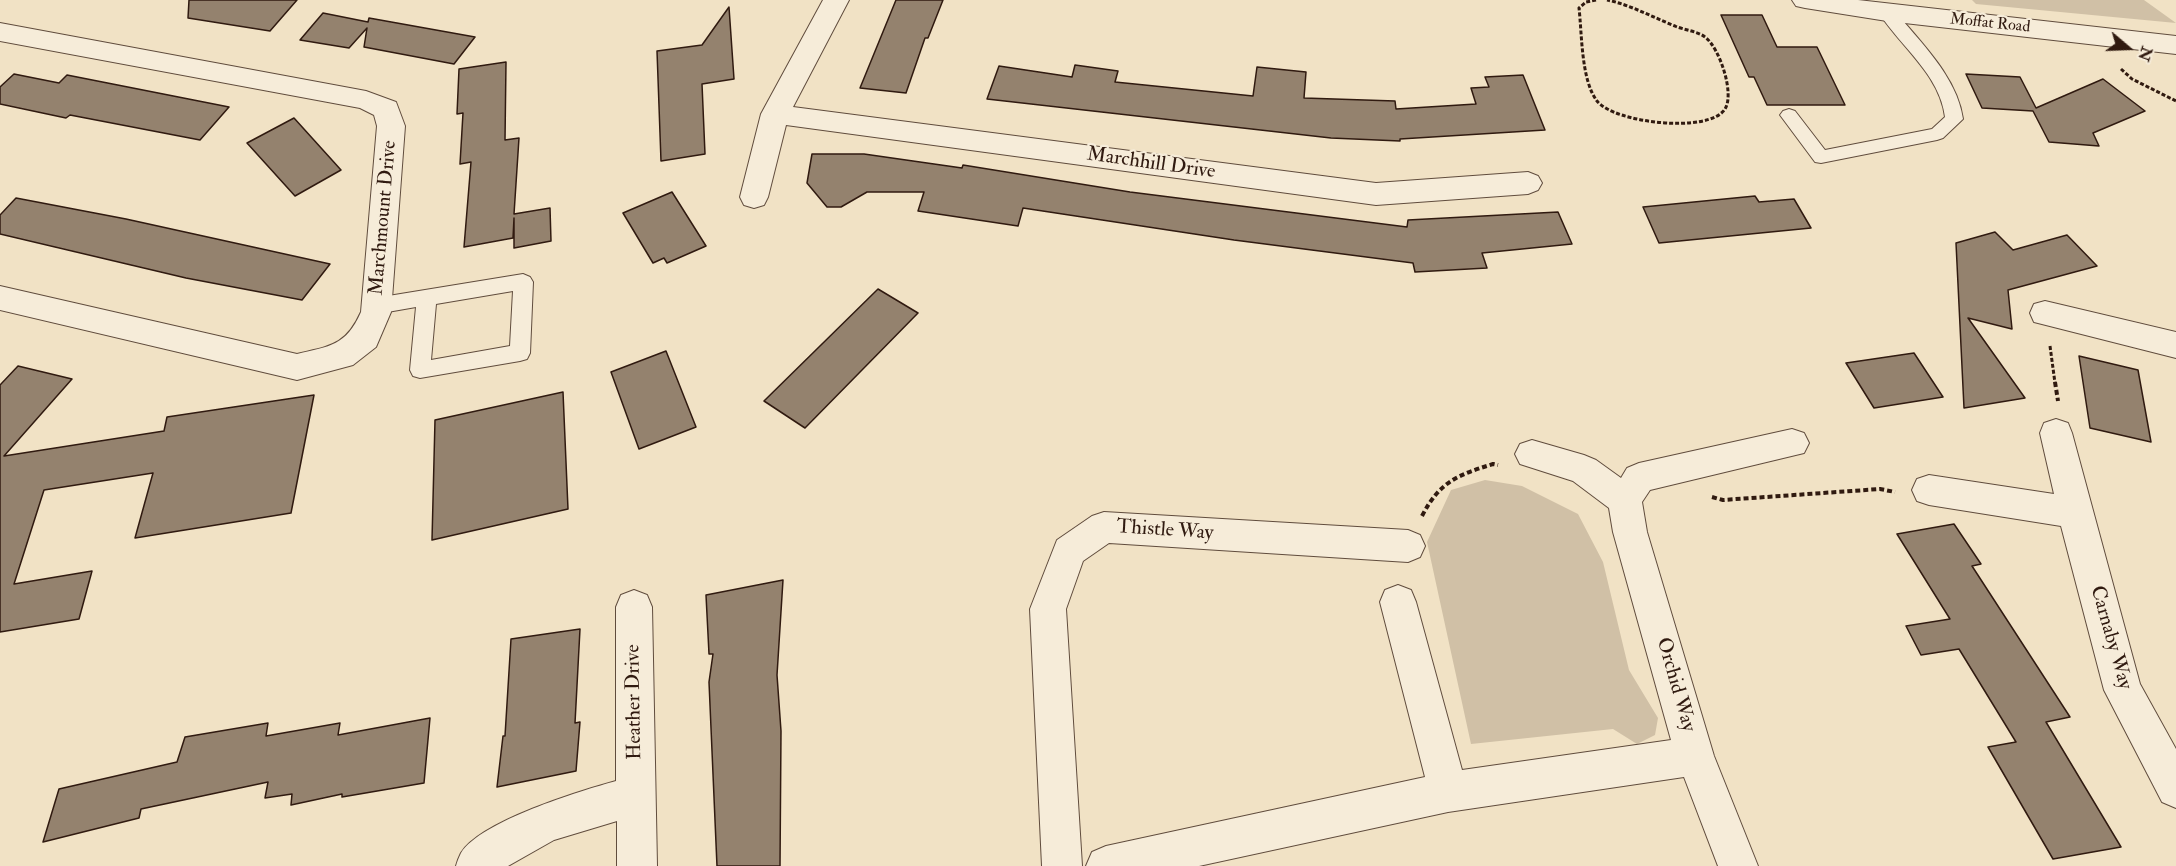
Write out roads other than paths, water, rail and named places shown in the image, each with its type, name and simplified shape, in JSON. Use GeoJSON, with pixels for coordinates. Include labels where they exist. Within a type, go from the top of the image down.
{"type":"FeatureCollection","features":[{"type":"Feature","properties":{"kind":"street"},"geometry":{"type":"LineString","coordinates":[[754,197],[775,114],[836,0]]}},
{"type":"Feature","properties":{"kind":"street","name":"Moffat Road"},"geometry":{"type":"LineString","coordinates":[[1805,0],[1886,7],[2176,45]]}},
{"type":"Feature","properties":{"kind":"street","name":"Marchmount Drive"},"geometry":{"type":"LineString","coordinates":[[0,32],[366,100],[386,109],[391,126],[376,312],[365,338],[342,356],[297,367],[0,298]]}},
{"type":"Feature","properties":{"kind":"street","name":"Marchhill Drive"},"geometry":{"type":"LineString","coordinates":[[775,114],[1376,194],[1528,183]]}},
{"type":"Feature","properties":{"kind":"street"},"geometry":{"type":"LineString","coordinates":[[2045,314],[2176,345]]}},
{"type":"Feature","properties":{"kind":"street","name":"Carnaby Way"},"geometry":{"type":"LineString","coordinates":[[2056,433],[2122,690],[2176,789]]}},
{"type":"Feature","properties":{"kind":"street"},"geometry":{"type":"LineString","coordinates":[[1532,454],[1584,470],[1625,500],[1639,478],[1792,443]]}},
{"type":"Feature","properties":{"kind":"street"},"geometry":{"type":"LineString","coordinates":[[1929,490],[2075,513]]}},
{"type":"Feature","properties":{"kind":"street","name":"Orchid Way"},"geometry":{"type":"LineString","coordinates":[[1625,500],[1630,532],[1695,756],[1738,866]]}},
{"type":"Feature","properties":{"kind":"street","name":"Thistle Way"},"geometry":{"type":"LineString","coordinates":[[1062,866],[1048,609],[1069,551],[1104,527],[1408,546]]}},
{"type":"Feature","properties":{"kind":"street"},"geometry":{"type":"LineString","coordinates":[[1398,602],[1448,792]]}},
{"type":"Feature","properties":{"kind":"street","name":"Heather Drive"},"geometry":{"type":"LineString","coordinates":[[634,607],[637,866]]}},
{"type":"Feature","properties":{"kind":"street"},"geometry":{"type":"LineString","coordinates":[[1106,866],[1448,792],[1695,756]]}},
{"type":"Feature","properties":{"kind":"street"},"geometry":{"type":"LineString","coordinates":[[476,866],[488,855],[531,829],[565,815],[636,796]]}},
{"type":"Feature","properties":{"kind":"lane"},"geometry":{"type":"LineString","coordinates":[[1788,115],[1821,157],[1936,134],[1954,119],[1955,110],[1939,78],[1886,7]]}},
{"type":"Feature","properties":{"kind":"lane"},"geometry":{"type":"LineString","coordinates":[[376,306],[523,282],[520,353],[420,370],[427,298]]}}]}
